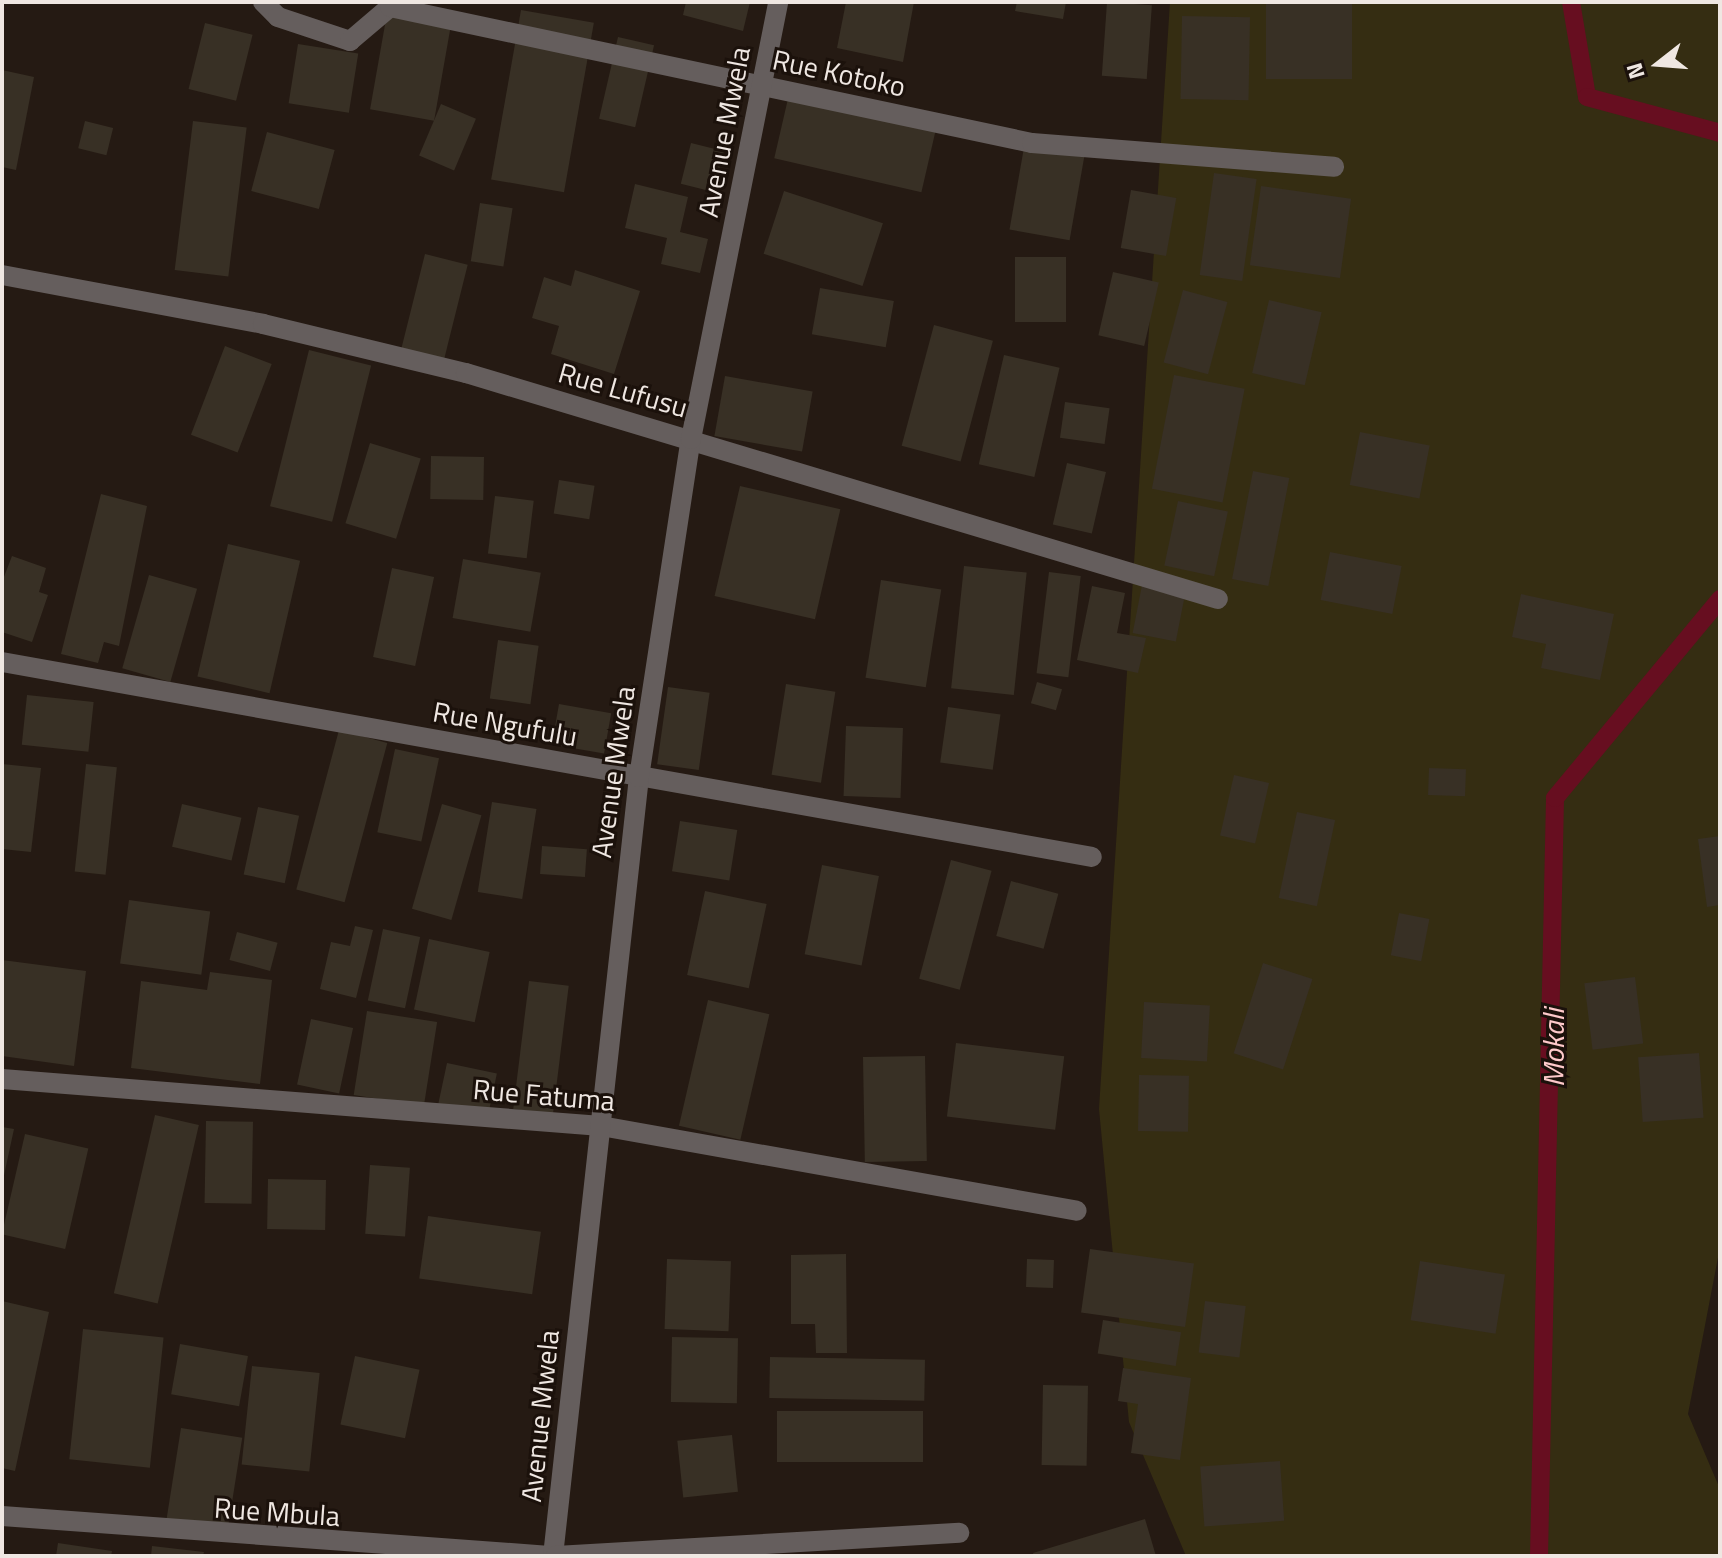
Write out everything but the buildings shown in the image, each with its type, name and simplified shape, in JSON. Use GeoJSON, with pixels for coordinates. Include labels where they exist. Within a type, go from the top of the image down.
{"type":"FeatureCollection","features":[{"type":"Feature","properties":{"kind":"street","name":"Rue Kotoko"},"geometry":{"type":"LineString","coordinates":[[263,2],[278,17],[350,41],[390,7],[1032,143],[1334,167]]}},
{"type":"Feature","properties":{"kind":"street","name":"Avenue Mwela"},"geometry":{"type":"LineString","coordinates":[[553,1556],[639,777],[691,439],[778,2]]}},
{"type":"Feature","properties":{"kind":"street","name":"Rue Lufusu"},"geometry":{"type":"LineString","coordinates":[[2,275],[263,324],[466,373],[1218,599]]}},
{"type":"Feature","properties":{"kind":"street","name":"Rue Ngufulu"},"geometry":{"type":"LineString","coordinates":[[2,662],[1092,857]]}},
{"type":"Feature","properties":{"kind":"street","name":"Rue Fatuma"},"geometry":{"type":"LineString","coordinates":[[2,1079],[601,1126],[1076,1211]]}},
{"type":"Feature","properties":{"kind":"street","name":"Rue Mbula"},"geometry":{"type":"LineString","coordinates":[[2,1516],[553,1556],[959,1533]]}},
{"type":"Feature","properties":{"kind":"shaded area"},"geometry":{"type":"Polygon","coordinates":[[[1170,2],[1720,2],[1720,1247],[1688,1414],[1720,1489],[1720,1556],[1186,1556],[1129,1422],[1099,1109],[1170,2]]]}},
{"type":"Feature","properties":{"kind":"waterway","name":"Mokali"},"geometry":{"type":"LineString","coordinates":[[1571,2],[1587,97],[1720,133]]}},
{"type":"Feature","properties":{"kind":"waterway","name":"Mokali"},"geometry":{"type":"LineString","coordinates":[[1539,1556],[1555,798],[1720,599]]}}]}
